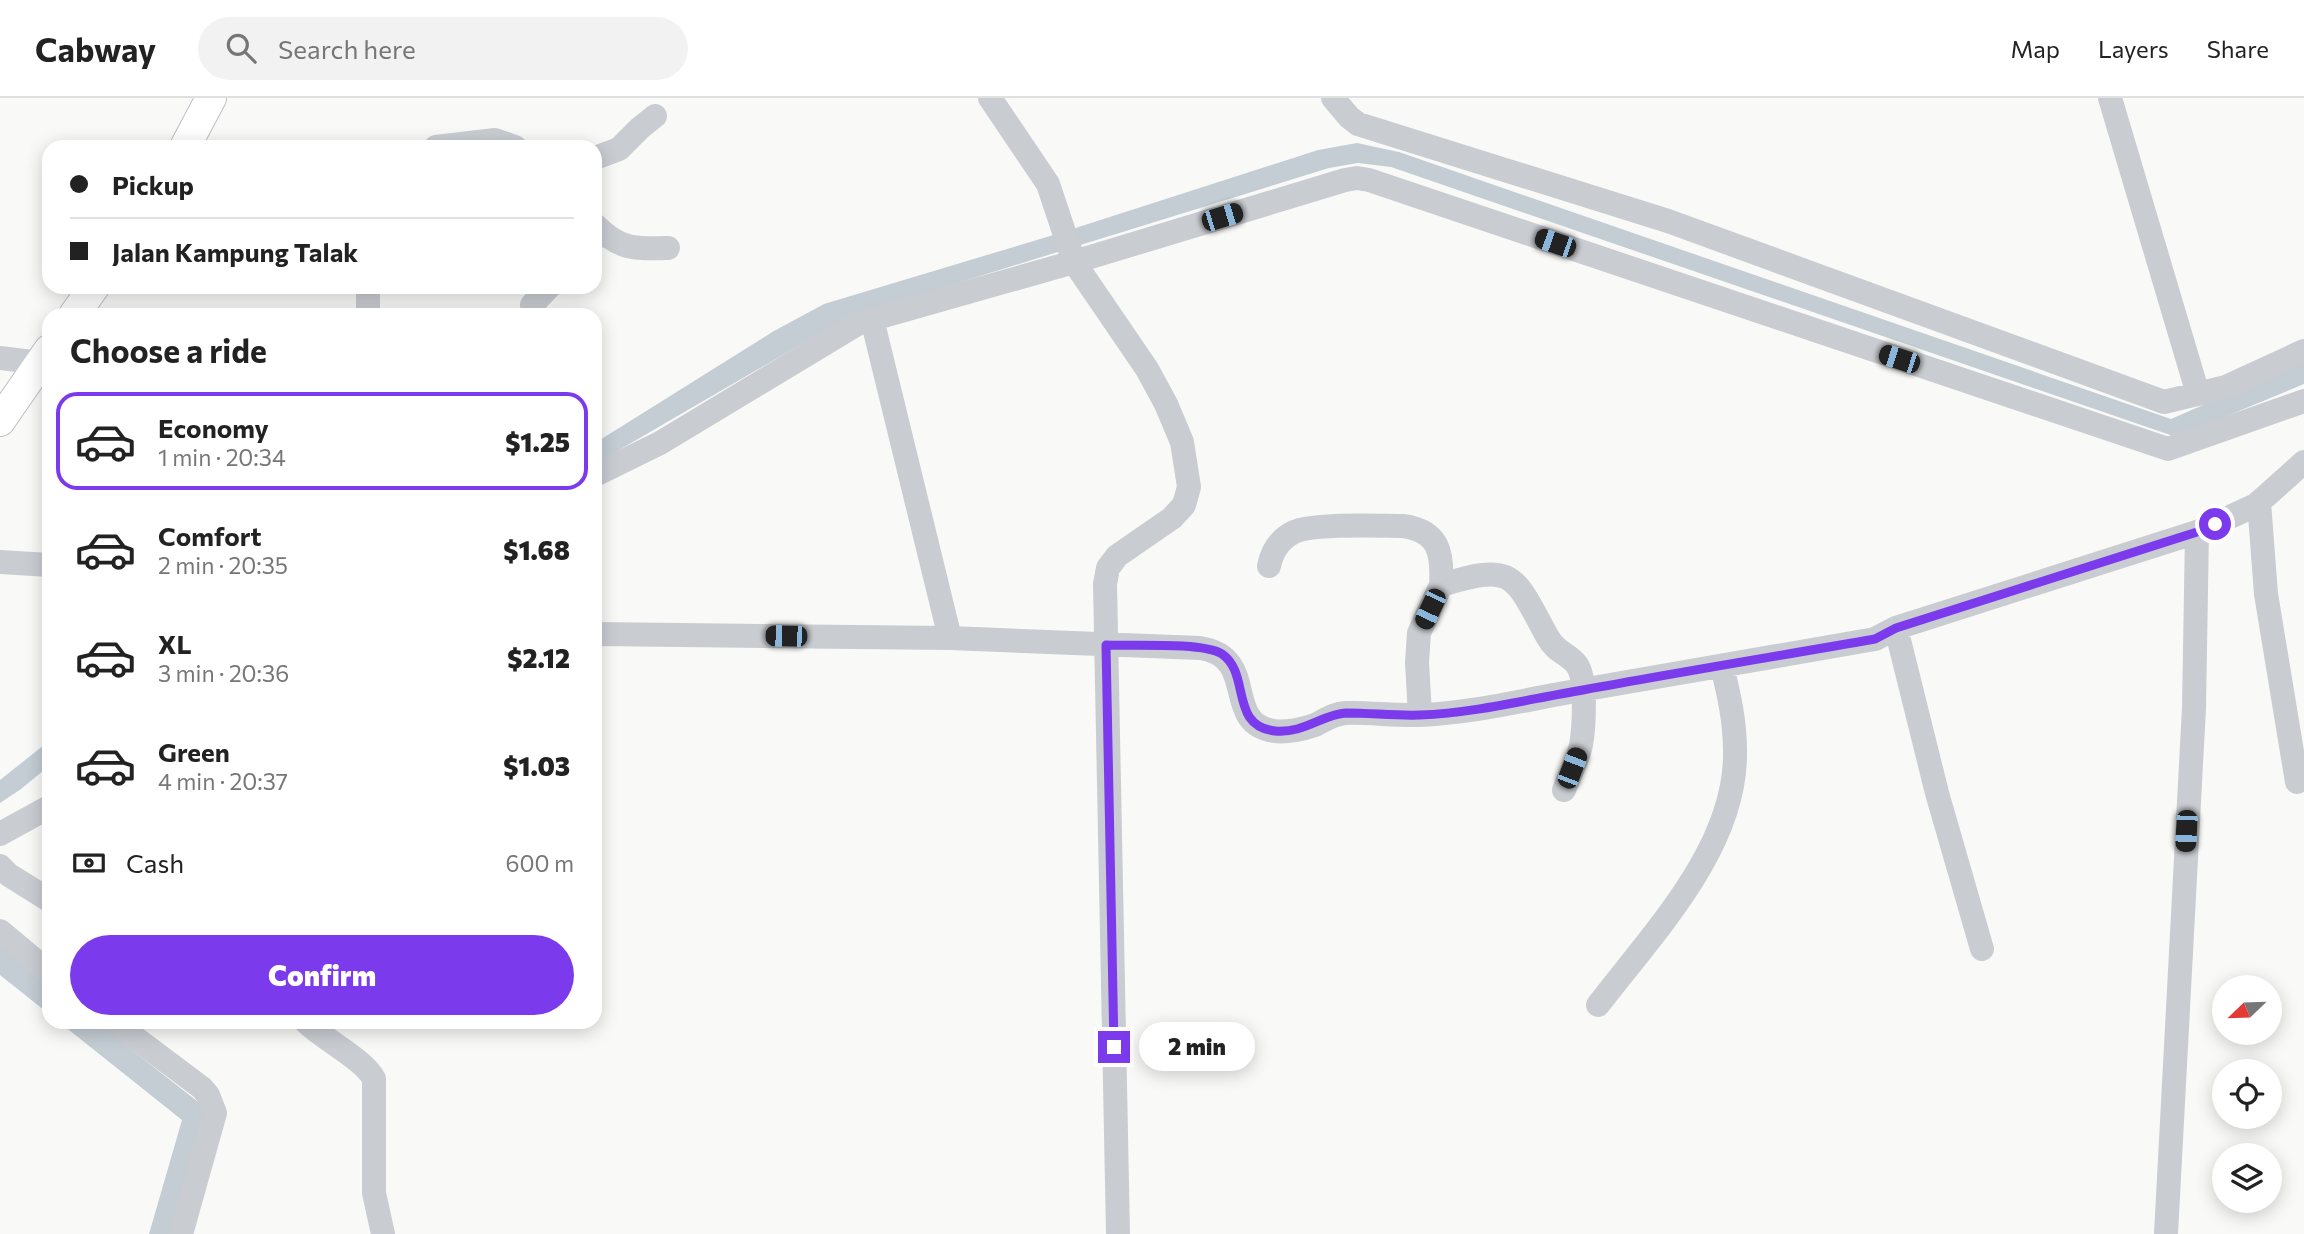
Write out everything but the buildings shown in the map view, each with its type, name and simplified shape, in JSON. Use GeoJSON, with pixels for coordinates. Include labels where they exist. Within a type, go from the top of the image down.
{"type":"FeatureCollection","features":[{"type":"Feature","properties":{"kind":"main road"},"geometry":{"type":"LineString","coordinates":[[189,140],[211,98]]}},
{"type":"Feature","properties":{"kind":"main road"},"geometry":{"type":"LineString","coordinates":[[0,421],[42,360]]}},
{"type":"Feature","properties":{"kind":"street"},"geometry":{"type":"LineString","coordinates":[[990,98],[1048,184],[1073,257],[1147,369],[1166,404],[1182,442],[1189,488],[1188,496],[1179,512],[1123,551],[1112,562],[1105,584],[1118,1234]]}},
{"type":"Feature","properties":{"kind":"street"},"geometry":{"type":"LineString","coordinates":[[1333,98],[1358,124],[1668,221],[2161,401],[2168,402],[2226,387],[2304,351]]}},
{"type":"Feature","properties":{"kind":"street"},"geometry":{"type":"LineString","coordinates":[[2110,98],[2198,394]]}},
{"type":"Feature","properties":{"kind":"street"},"geometry":{"type":"LineString","coordinates":[[602,156],[620,149],[655,116]]}},
{"type":"Feature","properties":{"kind":"street"},"geometry":{"type":"LineString","coordinates":[[602,472],[660,443],[854,325],[1073,257],[1345,180],[1363,179],[2168,449],[2304,401]]}},
{"type":"Feature","properties":{"kind":"street"},"geometry":{"type":"LineString","coordinates":[[602,234],[627,247],[668,248]]}},
{"type":"Feature","properties":{"kind":"street"},"geometry":{"type":"LineString","coordinates":[[872,319],[950,638]]}},
{"type":"Feature","properties":{"kind":"street"},"geometry":{"type":"LineString","coordinates":[[0,358],[42,357]]}},
{"type":"Feature","properties":{"kind":"street"},"geometry":{"type":"LineString","coordinates":[[602,634],[950,638],[1200,648],[1221,654],[1236,671],[1244,709],[1251,719],[1272,731],[1284,732],[1311,726],[1342,713],[1420,715],[1489,708],[1875,639],[1896,628],[2197,532],[2259,502],[2304,462]]}},
{"type":"Feature","properties":{"kind":"street"},"geometry":{"type":"LineString","coordinates":[[2259,502],[2266,594],[2297,782]]}},
{"type":"Feature","properties":{"kind":"street"},"geometry":{"type":"LineString","coordinates":[[1269,566],[1276,548],[1296,531],[1311,528],[1414,527],[1434,541],[1442,562],[1441,584],[1419,633],[1417,662],[1420,715]]}},
{"type":"Feature","properties":{"kind":"street"},"geometry":{"type":"LineString","coordinates":[[2166,1234],[2194,708],[2197,532]]}},
{"type":"Feature","properties":{"kind":"street"},"geometry":{"type":"LineString","coordinates":[[0,562],[42,565]]}},
{"type":"Feature","properties":{"kind":"street"},"geometry":{"type":"LineString","coordinates":[[1441,584],[1486,573],[1512,580],[1524,594],[1554,647],[1579,668],[1584,690],[1581,745],[1563,790]]}},
{"type":"Feature","properties":{"kind":"street"},"geometry":{"type":"LineString","coordinates":[[1896,628],[1937,793],[1982,949]]}},
{"type":"Feature","properties":{"kind":"street"},"geometry":{"type":"LineString","coordinates":[[1598,1005],[1694,878],[1715,840],[1729,798],[1735,754],[1733,710],[1722,666]]}},
{"type":"Feature","properties":{"kind":"street"},"geometry":{"type":"LineString","coordinates":[[0,834],[42,811]]}},
{"type":"Feature","properties":{"kind":"street"},"geometry":{"type":"LineString","coordinates":[[0,866],[9,875],[42,896]]}},
{"type":"Feature","properties":{"kind":"street"},"geometry":{"type":"LineString","coordinates":[[0,931],[42,966]]}},
{"type":"Feature","properties":{"kind":"street"},"geometry":{"type":"LineString","coordinates":[[123,1029],[202,1088],[213,1105],[215,1114],[181,1234]]}},
{"type":"Feature","properties":{"kind":"street"},"geometry":{"type":"LineString","coordinates":[[312,1029],[366,1068],[374,1079],[374,1193],[383,1234]]}},
{"type":"Feature","properties":{"kind":"shaded area"},"geometry":{"type":"Polygon","coordinates":[[[1357,143],[1399,152],[2171,419],[2304,361],[2304,384],[2176,437],[1391,167],[1358,163],[1329,168],[848,317],[602,460],[602,439],[774,331],[824,304],[1060,233],[1318,150],[1357,143]]]}},
{"type":"Feature","properties":{"kind":"shaded area"},"geometry":{"type":"Polygon","coordinates":[[[42,747],[42,772],[0,803],[0,780],[42,747]]]}},
{"type":"Feature","properties":{"kind":"shaded area"},"geometry":{"type":"Polygon","coordinates":[[[0,946],[42,979],[42,1008],[0,975],[0,946]]]}},
{"type":"Feature","properties":{"kind":"shaded area"},"geometry":{"type":"Polygon","coordinates":[[[68,1029],[105,1029],[206,1108],[170,1234],[149,1234],[182,1120],[68,1029]]]}},
{"type":"Feature","properties":{"kind":"route"},"geometry":{"type":"LineString","coordinates":[[1114,1047],[1106,645],[1211,649],[1221,654],[1236,671],[1244,709],[1251,719],[1261,727],[1284,732],[1311,726],[1342,713],[1420,715],[1489,708],[1875,639],[1896,628],[2215,524]]}}]}
